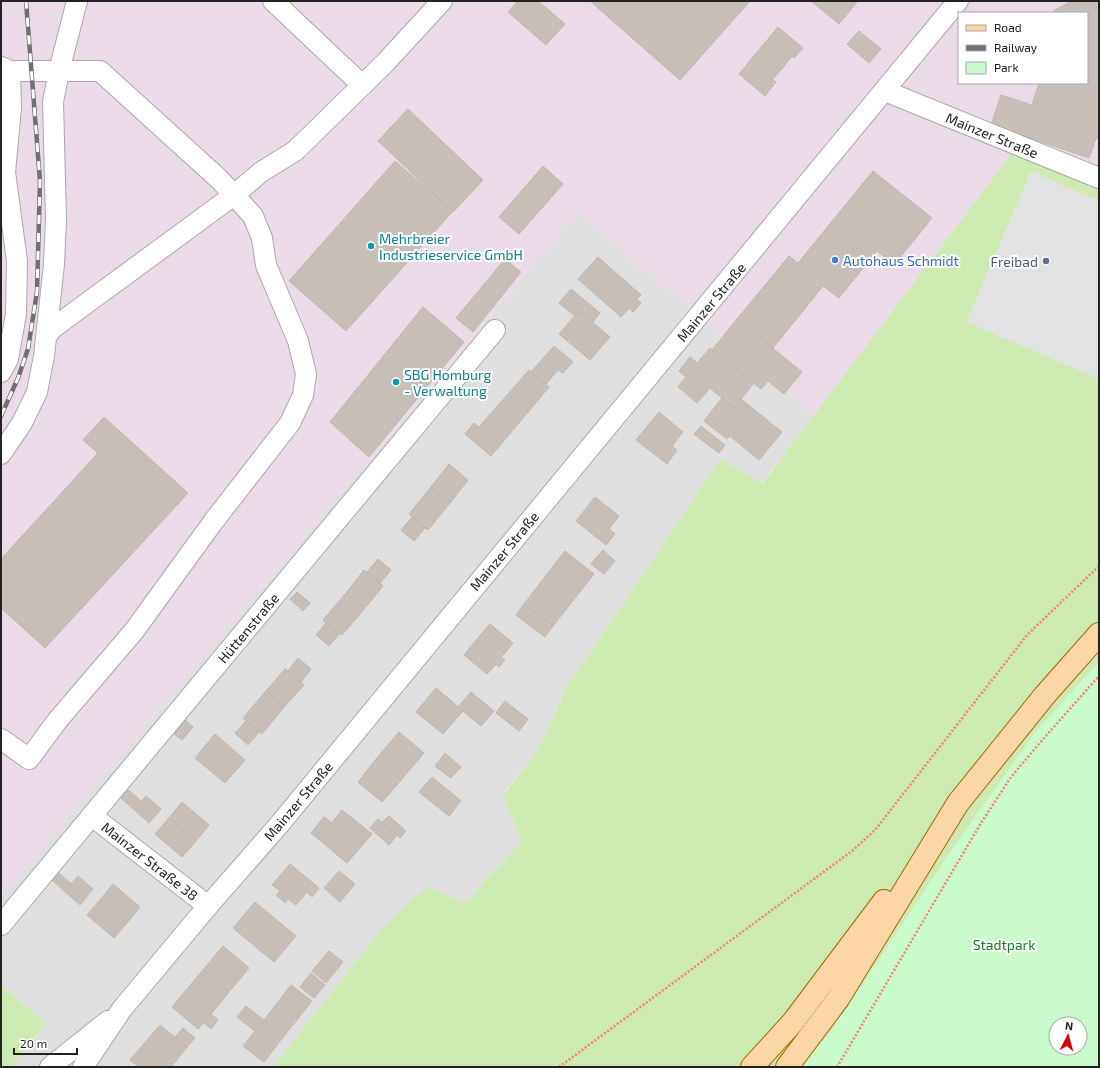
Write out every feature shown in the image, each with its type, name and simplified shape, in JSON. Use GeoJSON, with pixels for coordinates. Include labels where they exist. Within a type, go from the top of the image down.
{"type":"FeatureCollection","features":[{"type":"Feature","properties":{"kind":"main road"},"geometry":{"type":"LineString","coordinates":[[752,1067],[793,1022],[926,845],[948,820],[1016,730],[1099,634]]}},
{"type":"Feature","properties":{"kind":"main road"},"geometry":{"type":"LineString","coordinates":[[788,1067],[838,999],[948,820]]}},
{"type":"Feature","properties":{"kind":"street"},"geometry":{"type":"LineString","coordinates":[[1,454],[22,423],[37,392],[47,335],[56,220],[53,102],[59,71],[77,1]]}},
{"type":"Feature","properties":{"kind":"street"},"geometry":{"type":"LineString","coordinates":[[273,1],[362,85]]}},
{"type":"Feature","properties":{"kind":"street"},"geometry":{"type":"LineString","coordinates":[[47,335],[53,328],[234,195],[261,172],[295,151],[385,63],[442,1]]}},
{"type":"Feature","properties":{"kind":"street","name":"Mainzer Straße"},"geometry":{"type":"LineString","coordinates":[[84,1066],[122,1010],[208,906],[278,826],[958,1]]}},
{"type":"Feature","properties":{"kind":"street"},"geometry":{"type":"LineString","coordinates":[[1,372],[8,359],[16,314],[17,261],[5,172],[11,108],[5,69],[100,71],[219,179],[253,216],[262,238],[266,265],[298,341],[306,374],[303,396],[290,423],[213,522],[134,631],[57,721],[29,759],[1,739]]}},
{"type":"Feature","properties":{"kind":"street","name":"Mainzer Straße"},"geometry":{"type":"LineString","coordinates":[[885,91],[1099,178]]}},
{"type":"Feature","properties":{"kind":"street","name":"Hüttenstraße"},"geometry":{"type":"LineString","coordinates":[[1,925],[495,330]]}},
{"type":"Feature","properties":{"kind":"street","name":"Mainzer Straße 38"},"geometry":{"type":"LineString","coordinates":[[92,816],[208,906]]}},
{"type":"Feature","properties":{"kind":"street","name":"Mainzer Straße"},"geometry":{"type":"LineString","coordinates":[[50,1067],[122,1010]]}},
{"type":"Feature","properties":{"kind":"path"},"geometry":{"type":"LineString","coordinates":[[559,1067],[852,851],[875,830],[1027,635],[1099,566]]}},
{"type":"Feature","properties":{"kind":"path"},"geometry":{"type":"LineString","coordinates":[[837,1067],[977,830],[1012,777],[1044,738],[1099,676]]}},
{"type":"Feature","properties":{"kind":"shaded area"},"geometry":{"type":"Polygon","coordinates":[[[1,1],[1099,1],[1099,168],[1022,140],[814,416],[578,212],[1,897],[1,1]]]}},
{"type":"Feature","properties":{"kind":"shaded area","name":"Freibad"},"geometry":{"type":"Polygon","coordinates":[[[1031,171],[1099,201],[1099,379],[966,322],[1031,171]]]}},
{"type":"Feature","properties":{"kind":"shaded area"},"geometry":{"type":"Polygon","coordinates":[[[578,212],[814,416],[761,484],[721,459],[566,688],[542,744],[503,795],[522,841],[466,903],[382,929],[273,1067],[11,1067],[46,1023],[1,986],[1,897],[578,212]]]}},
{"type":"Feature","properties":{"kind":"green space"},"geometry":{"type":"Polygon","coordinates":[[[1022,140],[1099,168],[1099,662],[1035,733],[947,857],[831,1032],[800,1067],[273,1067],[382,929],[426,887],[466,903],[522,841],[503,796],[542,744],[566,688],[721,459],[762,484],[1022,140]]]}},
{"type":"Feature","properties":{"kind":"green space","name":"Stadtpark"},"geometry":{"type":"Polygon","coordinates":[[[1099,662],[1099,1067],[800,1067],[831,1032],[947,857],[1035,733],[1099,662]]]}},
{"type":"Feature","properties":{"kind":"green space"},"geometry":{"type":"Polygon","coordinates":[[[1,986],[46,1023],[11,1067],[1,1067],[1,986]]]}},
{"type":"Feature","properties":{"kind":"building"},"geometry":{"type":"Polygon","coordinates":[[[518,1],[538,1],[565,24],[546,45],[508,12],[518,1]]]}},
{"type":"Feature","properties":{"kind":"building"},"geometry":{"type":"Polygon","coordinates":[[[590,1],[750,1],[680,80],[590,1]]]}},
{"type":"Feature","properties":{"kind":"building"},"geometry":{"type":"Polygon","coordinates":[[[811,1],[858,1],[839,24],[811,1]]]}},
{"type":"Feature","properties":{"kind":"building"},"geometry":{"type":"Polygon","coordinates":[[[1072,1],[1099,1],[1099,139],[1096,138],[1089,158],[991,125],[1001,95],[1032,105],[1039,84],[1088,84],[1088,12],[1054,12],[1072,1]]]}},
{"type":"Feature","properties":{"kind":"building"},"geometry":{"type":"Polygon","coordinates":[[[778,27],[803,48],[794,58],[792,56],[781,70],[758,51],[778,27]]]}},
{"type":"Feature","properties":{"kind":"building"},"geometry":{"type":"Polygon","coordinates":[[[859,31],[881,49],[869,63],[847,44],[859,31]]]}},
{"type":"Feature","properties":{"kind":"building"},"geometry":{"type":"Polygon","coordinates":[[[758,51],[781,70],[772,80],[776,82],[765,96],[739,74],[758,51]]]}},
{"type":"Feature","properties":{"kind":"building","name":"Mehrbreier Industrieservice GmbH"},"geometry":{"type":"Polygon","coordinates":[[[408,109],[483,180],[453,212],[378,141],[408,109]]]}},
{"type":"Feature","properties":{"kind":"building","name":"Mehrbreier Industrieservice GmbH"},"geometry":{"type":"Polygon","coordinates":[[[395,161],[453,211],[346,331],[289,281],[395,161]]]}},
{"type":"Feature","properties":{"kind":"building"},"geometry":{"type":"Polygon","coordinates":[[[543,166],[563,184],[519,234],[499,217],[543,166]]]}},
{"type":"Feature","properties":{"kind":"building","name":"Autohaus Schmidt"},"geometry":{"type":"Polygon","coordinates":[[[873,171],[932,218],[894,265],[877,251],[839,298],[823,286],[773,348],[737,319],[789,256],[798,263],[873,171]]]}},
{"type":"Feature","properties":{"kind":"building"},"geometry":{"type":"Polygon","coordinates":[[[598,257],[641,295],[637,299],[641,303],[633,312],[629,308],[621,317],[578,279],[598,257]]]}},
{"type":"Feature","properties":{"kind":"building"},"geometry":{"type":"Polygon","coordinates":[[[505,259],[521,272],[473,332],[456,318],[505,259]]]}},
{"type":"Feature","properties":{"kind":"building"},"geometry":{"type":"Polygon","coordinates":[[[571,289],[600,313],[592,323],[579,311],[575,316],[559,303],[571,289]]]}},
{"type":"Feature","properties":{"kind":"building","name":"SBG Homburg - Verwaltung"},"geometry":{"type":"Polygon","coordinates":[[[423,307],[464,342],[369,457],[330,422],[423,307]]]}},
{"type":"Feature","properties":{"kind":"building"},"geometry":{"type":"Polygon","coordinates":[[[579,311],[610,337],[590,360],[559,334],[579,311]]]}},
{"type":"Feature","properties":{"kind":"building"},"geometry":{"type":"Polygon","coordinates":[[[737,319],[802,372],[784,394],[768,381],[761,389],[712,350],[737,319]]]}},
{"type":"Feature","properties":{"kind":"building"},"geometry":{"type":"Polygon","coordinates":[[[554,346],[573,362],[563,373],[558,370],[546,384],[531,372],[554,346]]]}},
{"type":"Feature","properties":{"kind":"building"},"geometry":{"type":"Polygon","coordinates":[[[710,348],[753,384],[734,408],[710,388],[697,403],[678,387],[686,377],[679,371],[690,357],[697,363],[710,348]]]}},
{"type":"Feature","properties":{"kind":"building"},"geometry":{"type":"Polygon","coordinates":[[[529,370],[549,387],[529,411],[508,394],[529,370]]]}},
{"type":"Feature","properties":{"kind":"building"},"geometry":{"type":"Polygon","coordinates":[[[508,394],[529,411],[491,456],[465,434],[474,423],[479,427],[508,394]]]}},
{"type":"Feature","properties":{"kind":"building"},"geometry":{"type":"Polygon","coordinates":[[[722,398],[734,408],[741,399],[782,432],[759,460],[730,436],[727,439],[704,421],[722,398]]]}},
{"type":"Feature","properties":{"kind":"building"},"geometry":{"type":"Polygon","coordinates":[[[659,412],[683,432],[672,446],[677,450],[667,464],[636,440],[659,412]]]}},
{"type":"Feature","properties":{"kind":"building"},"geometry":{"type":"Polygon","coordinates":[[[104,417],[188,493],[45,648],[1,608],[1,559],[98,453],[83,440],[104,417]]]}},
{"type":"Feature","properties":{"kind":"building"},"geometry":{"type":"Polygon","coordinates":[[[701,426],[725,445],[719,453],[694,434],[701,426]]]}},
{"type":"Feature","properties":{"kind":"building"},"geometry":{"type":"Polygon","coordinates":[[[449,464],[468,480],[450,503],[431,487],[449,464]]]}},
{"type":"Feature","properties":{"kind":"building"},"geometry":{"type":"Polygon","coordinates":[[[431,487],[450,503],[428,530],[409,514],[431,487]]]}},
{"type":"Feature","properties":{"kind":"building"},"geometry":{"type":"Polygon","coordinates":[[[595,497],[619,516],[609,529],[615,534],[606,545],[576,521],[595,497]]]}},
{"type":"Feature","properties":{"kind":"building"},"geometry":{"type":"Polygon","coordinates":[[[412,517],[425,528],[414,541],[401,530],[412,517]]]}},
{"type":"Feature","properties":{"kind":"building"},"geometry":{"type":"Polygon","coordinates":[[[603,550],[615,561],[604,574],[591,564],[603,550]]]}},
{"type":"Feature","properties":{"kind":"building"},"geometry":{"type":"Polygon","coordinates":[[[565,551],[594,574],[553,626],[524,604],[565,551]]]}},
{"type":"Feature","properties":{"kind":"building"},"geometry":{"type":"Polygon","coordinates":[[[378,559],[391,570],[380,583],[367,572],[378,559]]]}},
{"type":"Feature","properties":{"kind":"building"},"geometry":{"type":"Polygon","coordinates":[[[364,570],[383,586],[365,608],[346,593],[364,570]]]}},
{"type":"Feature","properties":{"kind":"building"},"geometry":{"type":"Polygon","coordinates":[[[297,592],[310,603],[303,611],[290,599],[297,592]]]}},
{"type":"Feature","properties":{"kind":"building"},"geometry":{"type":"Polygon","coordinates":[[[346,593],[365,608],[342,635],[323,620],[346,593]]]}},
{"type":"Feature","properties":{"kind":"building"},"geometry":{"type":"Polygon","coordinates":[[[524,604],[553,626],[545,637],[516,615],[524,604]]]}},
{"type":"Feature","properties":{"kind":"building"},"geometry":{"type":"Polygon","coordinates":[[[326,623],[340,633],[329,646],[316,635],[326,623]]]}},
{"type":"Feature","properties":{"kind":"building"},"geometry":{"type":"Polygon","coordinates":[[[490,624],[513,643],[505,653],[482,633],[490,624]]]}},
{"type":"Feature","properties":{"kind":"building"},"geometry":{"type":"Polygon","coordinates":[[[482,633],[505,653],[501,657],[505,660],[499,667],[496,664],[487,674],[464,655],[482,633]]]}},
{"type":"Feature","properties":{"kind":"building"},"geometry":{"type":"Polygon","coordinates":[[[298,658],[311,669],[301,682],[288,671],[298,658]]]}},
{"type":"Feature","properties":{"kind":"building"},"geometry":{"type":"Polygon","coordinates":[[[285,669],[304,685],[284,707],[266,691],[285,669]]]}},
{"type":"Feature","properties":{"kind":"building"},"geometry":{"type":"Polygon","coordinates":[[[436,688],[463,711],[443,734],[416,712],[436,688]]]}},
{"type":"Feature","properties":{"kind":"building"},"geometry":{"type":"Polygon","coordinates":[[[266,691],[284,707],[262,734],[243,718],[266,691]]]}},
{"type":"Feature","properties":{"kind":"building"},"geometry":{"type":"Polygon","coordinates":[[[471,692],[494,711],[481,726],[458,707],[471,692]]]}},
{"type":"Feature","properties":{"kind":"building"},"geometry":{"type":"Polygon","coordinates":[[[505,701],[528,719],[519,731],[496,713],[505,701]]]}},
{"type":"Feature","properties":{"kind":"building"},"geometry":{"type":"Polygon","coordinates":[[[185,720],[193,727],[182,740],[174,734],[185,720]]]}},
{"type":"Feature","properties":{"kind":"building"},"geometry":{"type":"Polygon","coordinates":[[[246,721],[259,732],[248,745],[235,733],[246,721]]]}},
{"type":"Feature","properties":{"kind":"building"},"geometry":{"type":"Polygon","coordinates":[[[399,732],[424,753],[401,780],[376,759],[399,732]]]}},
{"type":"Feature","properties":{"kind":"building"},"geometry":{"type":"Polygon","coordinates":[[[215,734],[245,760],[225,783],[195,758],[215,734]]]}},
{"type":"Feature","properties":{"kind":"building"},"geometry":{"type":"Polygon","coordinates":[[[445,753],[461,767],[451,778],[435,766],[445,753]]]}},
{"type":"Feature","properties":{"kind":"building"},"geometry":{"type":"Polygon","coordinates":[[[376,759],[401,780],[382,802],[358,782],[376,759]]]}},
{"type":"Feature","properties":{"kind":"building"},"geometry":{"type":"Polygon","coordinates":[[[432,777],[461,801],[449,816],[419,792],[432,777]]]}},
{"type":"Feature","properties":{"kind":"building"},"geometry":{"type":"Polygon","coordinates":[[[128,790],[141,801],[146,796],[161,809],[149,823],[121,798],[128,790]]]}},
{"type":"Feature","properties":{"kind":"building"},"geometry":{"type":"Polygon","coordinates":[[[182,802],[209,825],[196,841],[169,818],[182,802]]]}},
{"type":"Feature","properties":{"kind":"building"},"geometry":{"type":"Polygon","coordinates":[[[342,810],[372,834],[347,863],[311,833],[324,817],[332,823],[342,810]]]}},
{"type":"Feature","properties":{"kind":"building"},"geometry":{"type":"Polygon","coordinates":[[[389,816],[406,831],[400,838],[382,822],[389,816]]]}},
{"type":"Feature","properties":{"kind":"building"},"geometry":{"type":"Polygon","coordinates":[[[169,818],[196,841],[182,857],[155,834],[169,818]]]}},
{"type":"Feature","properties":{"kind":"building"},"geometry":{"type":"Polygon","coordinates":[[[378,819],[397,835],[389,845],[370,828],[378,819]]]}},
{"type":"Feature","properties":{"kind":"building"},"geometry":{"type":"Polygon","coordinates":[[[290,864],[319,888],[312,897],[307,892],[296,905],[288,899],[285,903],[276,895],[280,891],[272,885],[290,864]]]}},
{"type":"Feature","properties":{"kind":"building"},"geometry":{"type":"Polygon","coordinates":[[[339,871],[355,884],[340,902],[324,888],[339,871]]]}},
{"type":"Feature","properties":{"kind":"building"},"geometry":{"type":"Polygon","coordinates":[[[59,873],[71,884],[78,876],[93,889],[80,905],[52,880],[59,873]]]}},
{"type":"Feature","properties":{"kind":"building"},"geometry":{"type":"Polygon","coordinates":[[[113,884],[140,907],[127,923],[100,900],[113,884]]]}},
{"type":"Feature","properties":{"kind":"building"},"geometry":{"type":"Polygon","coordinates":[[[100,900],[127,923],[114,938],[87,915],[100,900]]]}},
{"type":"Feature","properties":{"kind":"building"},"geometry":{"type":"Polygon","coordinates":[[[255,902],[296,936],[274,962],[233,928],[255,902]]]}},
{"type":"Feature","properties":{"kind":"building"},"geometry":{"type":"Polygon","coordinates":[[[223,946],[249,968],[229,992],[203,970],[223,946]]]}},
{"type":"Feature","properties":{"kind":"building"},"geometry":{"type":"Polygon","coordinates":[[[329,951],[343,962],[326,983],[312,971],[329,951]]]}},
{"type":"Feature","properties":{"kind":"building"},"geometry":{"type":"Polygon","coordinates":[[[203,970],[229,992],[211,1014],[218,1020],[211,1029],[204,1023],[198,1029],[172,1007],[203,970]]]}},
{"type":"Feature","properties":{"kind":"building"},"geometry":{"type":"Polygon","coordinates":[[[311,973],[325,985],[314,998],[300,987],[311,973]]]}},
{"type":"Feature","properties":{"kind":"building"},"geometry":{"type":"Polygon","coordinates":[[[291,985],[312,1001],[284,1036],[264,1020],[291,985]]]}},
{"type":"Feature","properties":{"kind":"building"},"geometry":{"type":"Polygon","coordinates":[[[246,1006],[284,1036],[264,1062],[243,1046],[255,1031],[237,1017],[246,1006]]]}},
{"type":"Feature","properties":{"kind":"building"},"geometry":{"type":"Polygon","coordinates":[[[160,1025],[187,1047],[171,1067],[139,1067],[130,1060],[160,1025]]]}},
{"type":"Feature","properties":{"kind":"building"},"geometry":{"type":"Polygon","coordinates":[[[183,1028],[195,1038],[187,1047],[175,1037],[183,1028]]]}},
{"type":"Feature","properties":{"kind":"railway"},"geometry":{"type":"LineString","coordinates":[[1,416],[18,378],[28,349],[37,292],[40,181],[26,1]]}},
{"type":"Feature","properties":{"kind":"place","name":"Mehrbreier Industrieservice GmbH"},"geometry":{"type":"Point","coordinates":[371,246]}},
{"type":"Feature","properties":{"kind":"place","name":"Autohaus Schmidt"},"geometry":{"type":"Point","coordinates":[835,260]}},
{"type":"Feature","properties":{"kind":"place","name":"Freibad"},"geometry":{"type":"Point","coordinates":[1046,261]}},
{"type":"Feature","properties":{"kind":"place","name":"SBG Homburg - Verwaltung"},"geometry":{"type":"Point","coordinates":[396,382]}}]}
